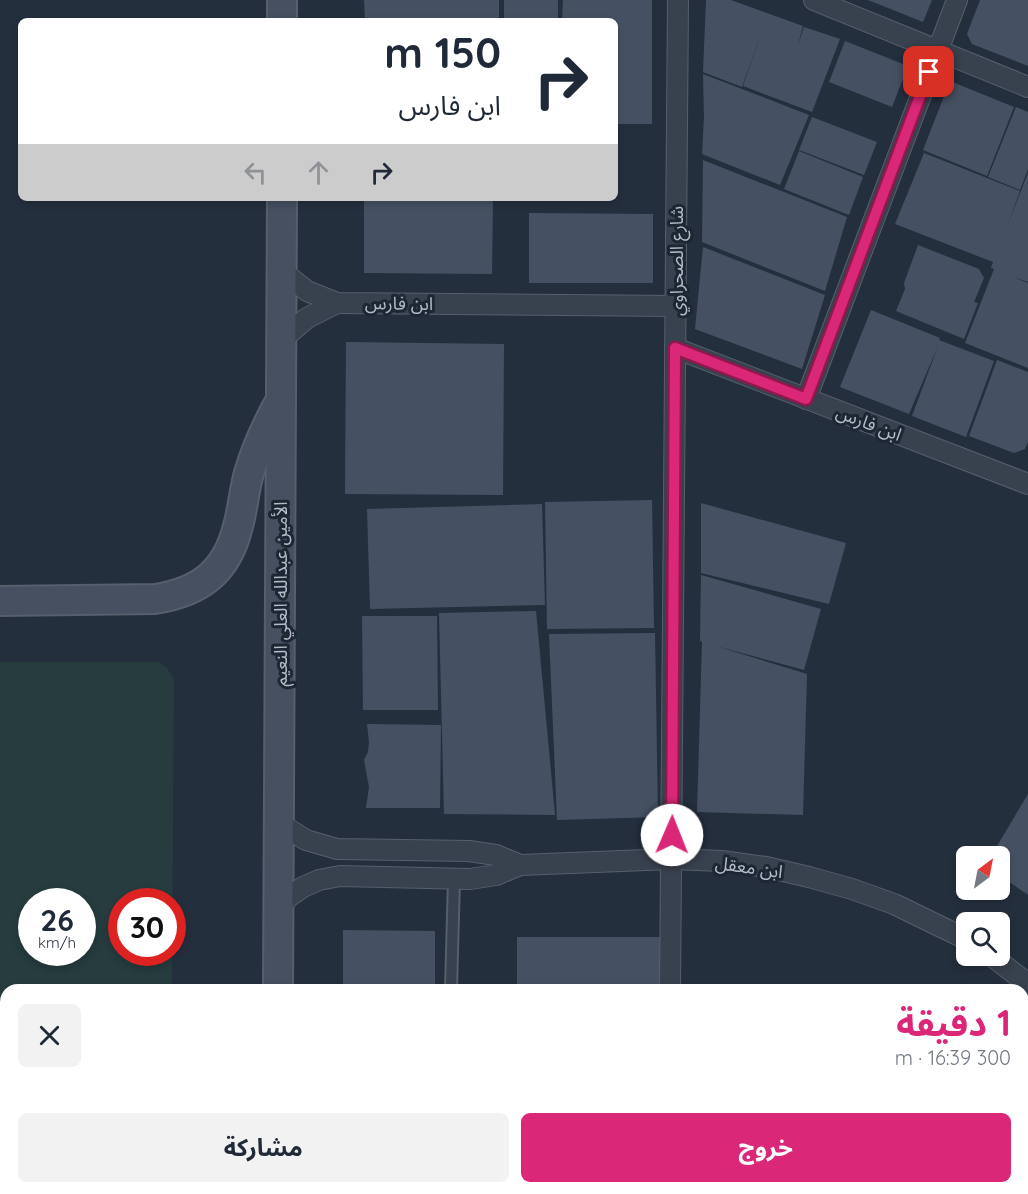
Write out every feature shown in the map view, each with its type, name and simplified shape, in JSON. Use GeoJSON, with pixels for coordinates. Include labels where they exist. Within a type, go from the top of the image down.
{"type":"FeatureCollection","features":[{"type":"Feature","properties":{"kind":"main road"},"geometry":{"type":"LineString","coordinates":[[282,0],[282,18]]}},
{"type":"Feature","properties":{"kind":"main road","name":"الأمين عبدالله العلي النعيم"},"geometry":{"type":"LineString","coordinates":[[278,984],[282,201]]}},
{"type":"Feature","properties":{"kind":"main road"},"geometry":{"type":"LineString","coordinates":[[0,601],[155,599],[177,596],[195,588],[218,569],[234,543],[249,472],[265,431],[281,399]]}},
{"type":"Feature","properties":{"kind":"street","name":"شارع الصحراوي"},"geometry":{"type":"LineString","coordinates":[[670,984],[678,0]]}},
{"type":"Feature","properties":{"kind":"street"},"geometry":{"type":"LineString","coordinates":[[814,0],[1028,87]]}},
{"type":"Feature","properties":{"kind":"street"},"geometry":{"type":"LineString","coordinates":[[806,399],[957,0]]}},
{"type":"Feature","properties":{"kind":"street"},"geometry":{"type":"LineString","coordinates":[[282,271],[307,291],[337,303]]}},
{"type":"Feature","properties":{"kind":"street","name":"ابن فارس"},"geometry":{"type":"LineString","coordinates":[[337,303],[676,306]]}},
{"type":"Feature","properties":{"kind":"street"},"geometry":{"type":"LineString","coordinates":[[281,340],[307,318],[337,303]]}},
{"type":"Feature","properties":{"kind":"street","name":"ابن فارس"},"geometry":{"type":"LineString","coordinates":[[675,348],[1028,484]]}},
{"type":"Feature","properties":{"kind":"street","name":"ابن معقل"},"geometry":{"type":"LineString","coordinates":[[279,823],[306,840],[343,849],[483,852],[520,865]]}},
{"type":"Feature","properties":{"kind":"street"},"geometry":{"type":"LineString","coordinates":[[340,876],[353,866],[353,858],[343,849]]}},
{"type":"Feature","properties":{"kind":"street"},"geometry":{"type":"LineString","coordinates":[[379,877],[366,870],[366,862],[381,850]]}},
{"type":"Feature","properties":{"kind":"street","name":"ابن معقل"},"geometry":{"type":"LineString","coordinates":[[278,908],[303,887],[319,880],[340,876],[454,879],[489,876],[520,865],[672,859],[722,861],[766,867],[809,877],[894,904],[956,934]]}},
{"type":"Feature","properties":{"kind":"street"},"geometry":{"type":"LineString","coordinates":[[1005,966],[1028,984]]}},
{"type":"Feature","properties":{"kind":"lane"},"geometry":{"type":"LineString","coordinates":[[451,984],[454,879]]}},
{"type":"Feature","properties":{"kind":"green space"},"geometry":{"type":"Polygon","coordinates":[[[0,662],[158,662],[167,668],[174,680],[173,888],[108,888],[108,966],[172,966],[172,984],[0,984],[0,662]]]}},
{"type":"Feature","properties":{"kind":"building"},"geometry":{"type":"Polygon","coordinates":[[[364,0],[499,0],[499,18],[365,18],[364,0]]]}},
{"type":"Feature","properties":{"kind":"building"},"geometry":{"type":"Polygon","coordinates":[[[504,0],[558,0],[558,18],[504,18],[504,0]]]}},
{"type":"Feature","properties":{"kind":"building"},"geometry":{"type":"Polygon","coordinates":[[[563,0],[652,0],[652,124],[618,124],[618,18],[562,18],[563,0]]]}},
{"type":"Feature","properties":{"kind":"building"},"geometry":{"type":"Polygon","coordinates":[[[706,0],[731,0],[803,26],[798,45],[804,27],[840,39],[812,112],[743,86],[761,34],[742,87],[703,72],[706,0]]]}},
{"type":"Feature","properties":{"kind":"building"},"geometry":{"type":"Polygon","coordinates":[[[868,0],[932,0],[923,22],[868,0]]]}},
{"type":"Feature","properties":{"kind":"building"},"geometry":{"type":"Polygon","coordinates":[[[980,0],[1028,0],[1028,66],[972,44],[967,34],[980,0]]]}},
{"type":"Feature","properties":{"kind":"building"},"geometry":{"type":"Polygon","coordinates":[[[845,41],[908,66],[892,107],[829,82],[845,41]]]}},
{"type":"Feature","properties":{"kind":"building"},"geometry":{"type":"Polygon","coordinates":[[[703,74],[809,115],[780,185],[702,154],[703,74]]]}},
{"type":"Feature","properties":{"kind":"building"},"geometry":{"type":"Polygon","coordinates":[[[950,81],[1014,107],[987,176],[923,150],[950,81]]]}},
{"type":"Feature","properties":{"kind":"building"},"geometry":{"type":"Polygon","coordinates":[[[1016,107],[1028,112],[1028,169],[1020,190],[988,177],[1016,107]]]}},
{"type":"Feature","properties":{"kind":"building"},"geometry":{"type":"Polygon","coordinates":[[[812,117],[877,142],[864,175],[799,150],[812,117]]]}},
{"type":"Feature","properties":{"kind":"building"},"geometry":{"type":"Polygon","coordinates":[[[799,151],[863,177],[849,215],[784,189],[799,151]]]}},
{"type":"Feature","properties":{"kind":"building"},"geometry":{"type":"Polygon","coordinates":[[[924,153],[1020,191],[1008,224],[1028,173],[1028,282],[1013,277],[1028,283],[1028,368],[965,343],[994,269],[991,268],[993,262],[895,224],[924,153]]]}},
{"type":"Feature","properties":{"kind":"building"},"geometry":{"type":"Polygon","coordinates":[[[703,160],[847,217],[825,291],[702,242],[703,160]]]}},
{"type":"Feature","properties":{"kind":"building"},"geometry":{"type":"Polygon","coordinates":[[[364,201],[493,201],[492,274],[364,273],[364,201]]]}},
{"type":"Feature","properties":{"kind":"building"},"geometry":{"type":"Polygon","coordinates":[[[529,213],[653,214],[653,283],[529,283],[529,213]]]}},
{"type":"Feature","properties":{"kind":"building"},"geometry":{"type":"Polygon","coordinates":[[[918,245],[979,269],[984,278],[974,302],[978,303],[964,339],[896,311],[918,245]]]}},
{"type":"Feature","properties":{"kind":"building"},"geometry":{"type":"Polygon","coordinates":[[[703,247],[825,295],[802,369],[695,329],[703,247]]]}},
{"type":"Feature","properties":{"kind":"building"},"geometry":{"type":"Polygon","coordinates":[[[871,310],[994,361],[966,437],[912,416],[938,346],[909,414],[840,387],[871,310]]]}},
{"type":"Feature","properties":{"kind":"building"},"geometry":{"type":"Polygon","coordinates":[[[346,342],[504,344],[503,495],[345,494],[346,342]]]}},
{"type":"Feature","properties":{"kind":"building"},"geometry":{"type":"Polygon","coordinates":[[[997,360],[1028,372],[1028,442],[1025,449],[1014,453],[969,436],[997,360]]]}},
{"type":"Feature","properties":{"kind":"building"},"geometry":{"type":"Polygon","coordinates":[[[652,500],[654,628],[547,629],[545,502],[652,500]]]}},
{"type":"Feature","properties":{"kind":"building"},"geometry":{"type":"Polygon","coordinates":[[[701,503],[846,543],[829,604],[701,573],[701,503]]]}},
{"type":"Feature","properties":{"kind":"building"},"geometry":{"type":"Polygon","coordinates":[[[542,504],[545,605],[370,609],[367,509],[542,504]]]}},
{"type":"Feature","properties":{"kind":"building"},"geometry":{"type":"Polygon","coordinates":[[[701,575],[821,609],[804,670],[716,646],[807,674],[803,815],[697,812],[702,642],[700,641],[701,575]]]}},
{"type":"Feature","properties":{"kind":"building"},"geometry":{"type":"Polygon","coordinates":[[[536,611],[555,815],[444,814],[439,613],[536,611]]]}},
{"type":"Feature","properties":{"kind":"building"},"geometry":{"type":"Polygon","coordinates":[[[362,616],[437,616],[438,710],[363,710],[362,616]]]}},
{"type":"Feature","properties":{"kind":"building"},"geometry":{"type":"Polygon","coordinates":[[[655,633],[658,817],[557,820],[549,634],[655,633]]]}},
{"type":"Feature","properties":{"kind":"building"},"geometry":{"type":"Polygon","coordinates":[[[367,724],[441,725],[440,808],[366,808],[369,787],[364,760],[369,742],[367,724]]]}},
{"type":"Feature","properties":{"kind":"building"},"geometry":{"type":"Polygon","coordinates":[[[1028,794],[1028,895],[1010,883],[1010,846],[997,846],[1028,794]]]}},
{"type":"Feature","properties":{"kind":"building"},"geometry":{"type":"Polygon","coordinates":[[[343,930],[435,931],[435,984],[343,984],[343,930]]]}},
{"type":"Feature","properties":{"kind":"building"},"geometry":{"type":"Polygon","coordinates":[[[517,937],[662,937],[661,984],[517,984],[517,937]]]}},
{"type":"Feature","properties":{"kind":"route"},"geometry":{"type":"LineString","coordinates":[[672,835],[675,348],[806,399],[929,72]]}}]}
